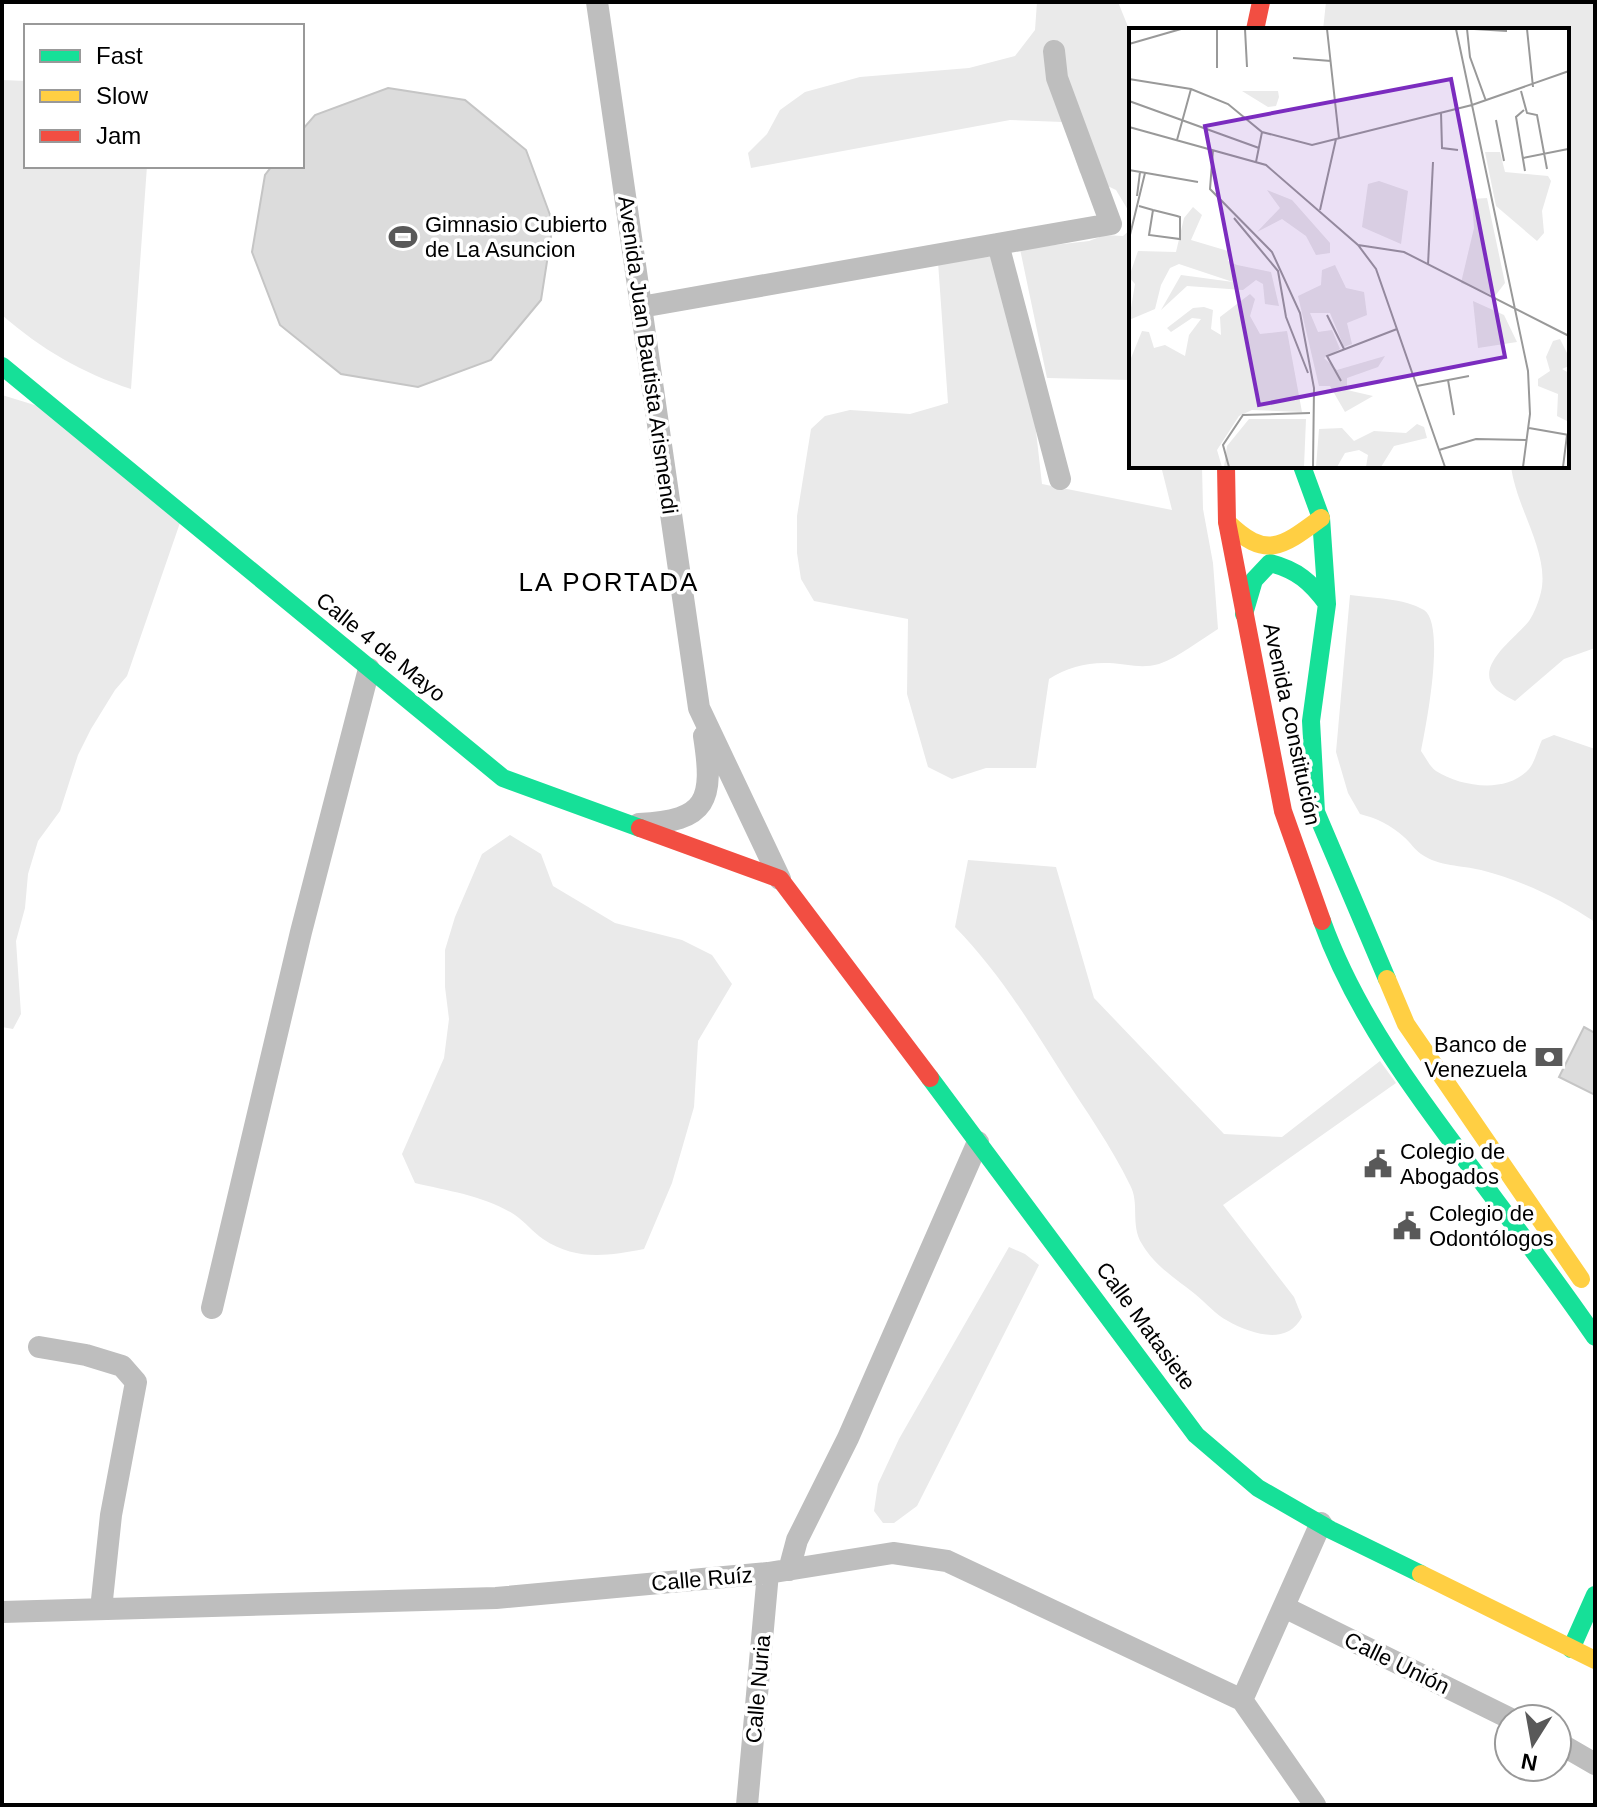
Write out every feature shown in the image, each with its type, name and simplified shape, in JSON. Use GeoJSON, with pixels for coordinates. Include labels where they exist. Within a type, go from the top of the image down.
{"type":"FeatureCollection","features":[{"type":"Feature","properties":{"kind":"street","name":"Avenida Juan Bautista Arismendi"},"geometry":{"type":"LineString","coordinates":[[597,2],[709,769],[708,790],[698,808],[686,817],[662,823],[630,824]]}},
{"type":"Feature","properties":{"kind":"street"},"geometry":{"type":"LineString","coordinates":[[1255,28],[1261,2]]}},
{"type":"Feature","properties":{"kind":"street"},"geometry":{"type":"LineString","coordinates":[[641,307],[1111,224],[1057,78],[1054,51]]}},
{"type":"Feature","properties":{"kind":"street"},"geometry":{"type":"LineString","coordinates":[[998,244],[1060,479]]}},
{"type":"Feature","properties":{"kind":"street","name":"Calle 4 de Mayo"},"geometry":{"type":"LineString","coordinates":[[2,366],[503,778],[780,879]]}},
{"type":"Feature","properties":{"kind":"street","name":"Avenida Constitución"},"geometry":{"type":"LineString","coordinates":[[1226,468],[1227,522],[1283,811],[1328,938],[1370,1023],[1424,1105],[1595,1337]]}},
{"type":"Feature","properties":{"kind":"street","name":"Avenida Constitución"},"geometry":{"type":"LineString","coordinates":[[1303,468],[1321,518],[1327,604],[1311,721],[1316,812],[1406,1024],[1595,1298]]}},
{"type":"Feature","properties":{"kind":"street"},"geometry":{"type":"LineString","coordinates":[[1227,522],[1247,540],[1270,545],[1287,543],[1321,518]]}},
{"type":"Feature","properties":{"kind":"street"},"geometry":{"type":"LineString","coordinates":[[1244,615],[1254,580],[1270,563],[1291,567],[1309,577],[1327,604]]}},
{"type":"Feature","properties":{"kind":"street"},"geometry":{"type":"LineString","coordinates":[[212,1308],[301,932],[369,669]]}},
{"type":"Feature","properties":{"kind":"street","name":"Avenida Juan Bautista Arismendi"},"geometry":{"type":"LineString","coordinates":[[699,708],[780,879]]}},
{"type":"Feature","properties":{"kind":"street","name":"Calle Matasiete"},"geometry":{"type":"LineString","coordinates":[[780,879],[1196,1435],[1258,1488],[1321,1523],[1595,1660]]}},
{"type":"Feature","properties":{"kind":"street","name":"Calle Nuria"},"geometry":{"type":"LineString","coordinates":[[747,1805],[778,1571],[848,1438],[978,1142]]}},
{"type":"Feature","properties":{"kind":"street"},"geometry":{"type":"LineString","coordinates":[[39,1347],[86,1355],[122,1366],[136,1382],[111,1515],[101,1609]]}},
{"type":"Feature","properties":{"kind":"street"},"geometry":{"type":"LineString","coordinates":[[1242,1700],[1321,1523]]}},
{"type":"Feature","properties":{"kind":"street","name":"Calle Ruíz"},"geometry":{"type":"LineString","coordinates":[[2,1612],[496,1598],[778,1571],[893,1553],[947,1561],[1242,1700],[1315,1805]]}},
{"type":"Feature","properties":{"kind":"street"},"geometry":{"type":"LineString","coordinates":[[1571,1649],[1595,1595]]}},
{"type":"Feature","properties":{"kind":"street","name":"Calle Unión"},"geometry":{"type":"LineString","coordinates":[[1284,1607],[1493,1710]]}},
{"type":"Feature","properties":{"kind":"street"},"geometry":{"type":"LineString","coordinates":[[1573,1751],[1595,1764]]}},
{"type":"Feature","properties":{"kind":"shaded area"},"geometry":{"type":"Polygon","coordinates":[[[1037,2],[1118,2],[1129,29],[1129,212],[1116,190],[1080,173],[1063,122],[1010,120],[751,168],[748,153],[767,134],[780,110],[805,92],[860,77],[969,68],[1015,56],[1035,30],[1037,2]]]}},
{"type":"Feature","properties":{"kind":"shaded area"},"geometry":{"type":"Polygon","coordinates":[[[1326,2],[1595,2],[1595,648],[1564,659],[1515,701],[1494,687],[1490,670],[1500,652],[1531,618],[1540,596],[1542,577],[1537,546],[1511,468],[1569,468],[1569,28],[1323,28],[1326,2]]]}},
{"type":"Feature","properties":{"kind":"shaded area"},"geometry":{"type":"Polygon","coordinates":[[[2,80],[24,81],[24,168],[147,168],[131,389],[63,359],[2,315],[2,80]]]}},
{"type":"Feature","properties":{"kind":"shaded area"},"geometry":{"type":"Polygon","coordinates":[[[1129,231],[1129,380],[1047,378],[1020,249],[1089,241],[1105,235],[1123,236],[1129,231]]]}},
{"type":"Feature","properties":{"kind":"shaded area"},"geometry":{"type":"Polygon","coordinates":[[[975,251],[995,259],[1032,396],[1042,484],[1172,510],[1162,468],[1202,468],[1203,509],[1213,563],[1218,629],[1159,664],[1093,663],[1056,675],[1049,679],[1036,768],[986,768],[952,779],[928,767],[907,694],[908,619],[814,601],[801,579],[797,553],[797,516],[811,429],[825,416],[850,410],[910,414],[948,403],[938,262],[975,251]]]}},
{"type":"Feature","properties":{"kind":"shaded area"},"geometry":{"type":"Polygon","coordinates":[[[2,395],[41,407],[182,517],[127,676],[91,729],[78,755],[60,811],[38,841],[28,874],[25,908],[16,941],[21,1014],[13,1029],[2,1027],[2,395]]]}},
{"type":"Feature","properties":{"kind":"shaded area"},"geometry":{"type":"Polygon","coordinates":[[[1350,595],[1407,603],[1424,610],[1430,619],[1434,635],[1433,677],[1421,751],[1436,771],[1458,781],[1496,785],[1520,777],[1533,763],[1542,740],[1554,735],[1595,749],[1595,922],[1526,885],[1496,874],[1428,858],[1394,829],[1360,814],[1348,793],[1336,752],[1350,595]]]}},
{"type":"Feature","properties":{"kind":"shaded area"},"geometry":{"type":"Polygon","coordinates":[[[510,835],[541,854],[553,886],[615,923],[682,940],[712,955],[732,984],[698,1041],[694,1107],[672,1183],[644,1249],[592,1255],[555,1246],[515,1215],[492,1203],[415,1183],[402,1154],[444,1058],[449,1019],[445,950],[455,917],[482,854],[510,835]]]}},
{"type":"Feature","properties":{"kind":"shaded area"},"geometry":{"type":"Polygon","coordinates":[[[968,860],[1056,867],[1094,998],[1224,1134],[1282,1137],[1380,1061],[1396,1083],[1223,1205],[1294,1297],[1302,1317],[1287,1332],[1268,1335],[1228,1321],[1147,1252],[1136,1229],[1133,1192],[1115,1156],[1013,998],[955,927],[968,860]]]}},
{"type":"Feature","properties":{"kind":"shaded area"},"geometry":{"type":"Polygon","coordinates":[[[1009,1247],[1039,1265],[917,1506],[894,1523],[883,1523],[874,1511],[878,1484],[899,1439],[1009,1247]]]}},
{"type":"Feature","properties":{"kind":"building","name":"Gimnasio Cubierto de La Asuncion"},"geometry":{"type":"Polygon","coordinates":[[[388,88],[465,100],[526,150],[553,223],[541,300],[491,360],[418,387],[341,374],[280,325],[252,252],[265,175],[270,168],[304,168],[304,128],[315,115],[388,88]]]}},
{"type":"Feature","properties":{"kind":"building"},"geometry":{"type":"Polygon","coordinates":[[[1584,1027],[1595,1033],[1595,1095],[1559,1077],[1584,1027]]]}},
{"type":"Feature","properties":{"kind":"traffic: fast"},"geometry":{"type":"LineString","coordinates":[[2,366],[503,778],[640,828]]}},
{"type":"Feature","properties":{"kind":"traffic: fast"},"geometry":{"type":"LineString","coordinates":[[1303,468],[1321,518],[1327,604],[1311,721],[1316,812],[1387,979]]}},
{"type":"Feature","properties":{"kind":"traffic: fast"},"geometry":{"type":"LineString","coordinates":[[1244,614],[1254,580],[1270,563],[1303,578],[1327,604]]}},
{"type":"Feature","properties":{"kind":"traffic: fast"},"geometry":{"type":"LineString","coordinates":[[1322,921],[1351,988],[1388,1051],[1595,1337]]}},
{"type":"Feature","properties":{"kind":"traffic: fast"},"geometry":{"type":"LineString","coordinates":[[930,1078],[1196,1435],[1258,1488],[1331,1530],[1421,1574]]}},
{"type":"Feature","properties":{"kind":"traffic: fast"},"geometry":{"type":"LineString","coordinates":[[1571,1649],[1595,1595]]}},
{"type":"Feature","properties":{"kind":"traffic: slow"},"geometry":{"type":"LineString","coordinates":[[1227,522],[1253,541],[1274,545],[1295,536],[1321,518]]}},
{"type":"Feature","properties":{"kind":"traffic: slow"},"geometry":{"type":"LineString","coordinates":[[1387,979],[1406,1024],[1581,1279]]}},
{"type":"Feature","properties":{"kind":"traffic: slow"},"geometry":{"type":"LineString","coordinates":[[1421,1574],[1595,1660]]}},
{"type":"Feature","properties":{"kind":"traffic: jam"},"geometry":{"type":"LineString","coordinates":[[1255,28],[1261,2]]}},
{"type":"Feature","properties":{"kind":"traffic: jam"},"geometry":{"type":"LineString","coordinates":[[1226,468],[1227,522],[1283,811],[1322,921]]}},
{"type":"Feature","properties":{"kind":"traffic: jam"},"geometry":{"type":"LineString","coordinates":[[640,828],[780,879],[930,1078]]}},
{"type":"Feature","properties":{"kind":"place","name":"Gimnasio Cubierto de La Asuncion"},"geometry":{"type":"Point","coordinates":[403,237]}},
{"type":"Feature","properties":{"kind":"place","name":"Banco de Venezuela"},"geometry":{"type":"Point","coordinates":[1549,1057]}},
{"type":"Feature","properties":{"kind":"place","name":"Colegio de Abogados"},"geometry":{"type":"Point","coordinates":[1378,1164]}},
{"type":"Feature","properties":{"kind":"place","name":"Colegio de Odontólogos"},"geometry":{"type":"Point","coordinates":[1407,1226]}},
{"type":"Feature","properties":{"kind":"district","name":"LA PORTADA"},"geometry":{"type":"Point","coordinates":[609,582]}}]}
